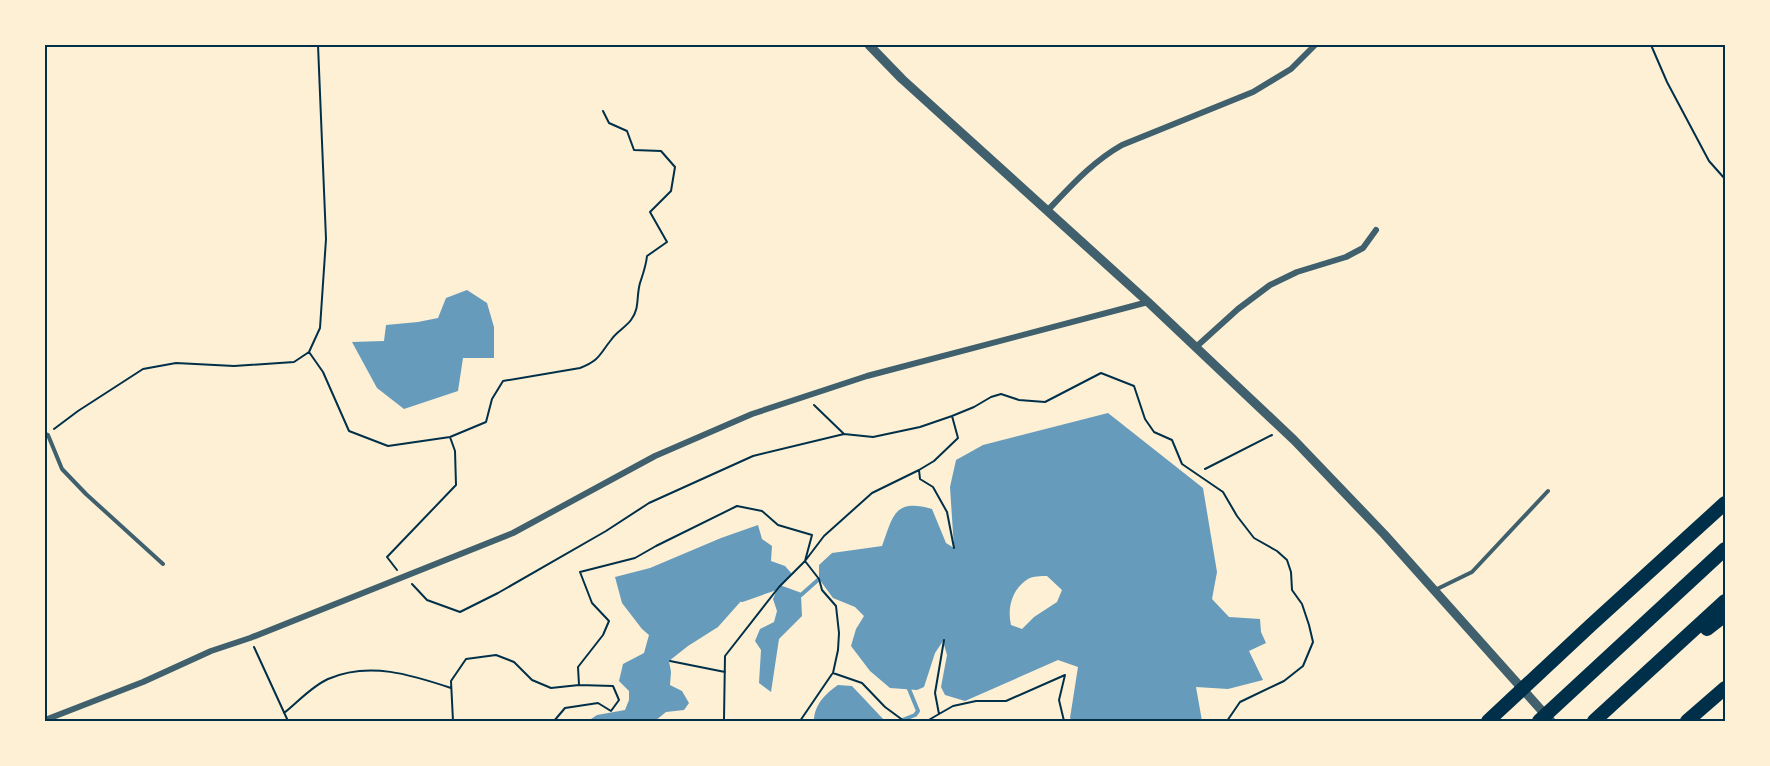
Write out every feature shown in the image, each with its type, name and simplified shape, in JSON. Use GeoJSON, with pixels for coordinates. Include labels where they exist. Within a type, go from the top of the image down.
{"type":"FeatureCollection","features":[{"type":"Feature","properties":{"kind":"highway"},"geometry":{"type":"LineString","coordinates":[[1488,721],[1725,503]]}},
{"type":"Feature","properties":{"kind":"highway"},"geometry":{"type":"LineString","coordinates":[[1539,721],[1725,549]]}},
{"type":"Feature","properties":{"kind":"highway"},"geometry":{"type":"LineString","coordinates":[[1594,721],[1725,601]]}},
{"type":"Feature","properties":{"kind":"highway"},"geometry":{"type":"LineString","coordinates":[[1627,690],[1725,615]]}},
{"type":"Feature","properties":{"kind":"highway"},"geometry":{"type":"LineString","coordinates":[[1687,721],[1725,688]]}},
{"type":"Feature","properties":{"kind":"street"},"geometry":{"type":"LineString","coordinates":[[869,45],[902,79],[1148,302],[1283,429],[1384,534],[1551,721]]}},
{"type":"Feature","properties":{"kind":"street"},"geometry":{"type":"LineString","coordinates":[[1047,211],[1085,171],[1105,155],[1122,145],[1253,92],[1291,69],[1315,45]]}},
{"type":"Feature","properties":{"kind":"street"},"geometry":{"type":"LineString","coordinates":[[1196,347],[1238,309],[1270,285],[1298,272],[1346,257],[1362,248],[1376,230]]}},
{"type":"Feature","properties":{"kind":"street"},"geometry":{"type":"LineString","coordinates":[[45,720],[143,682],[211,651],[250,638],[513,533],[655,456],[752,414],[867,376],[1148,302]]}},
{"type":"Feature","properties":{"kind":"lane"},"geometry":{"type":"LineString","coordinates":[[46,435],[63,469],[163,564]]}},
{"type":"Feature","properties":{"kind":"lane"},"geometry":{"type":"LineString","coordinates":[[1434,590],[1472,572],[1548,491]]}},
{"type":"Feature","properties":{"kind":"path"},"geometry":{"type":"LineString","coordinates":[[46,435],[78,411],[143,369],[176,363],[234,366],[294,362],[309,352],[320,327],[326,239],[318,45]]}},
{"type":"Feature","properties":{"kind":"path"},"geometry":{"type":"LineString","coordinates":[[1652,45],[1667,82],[1708,161],[1725,178]]}},
{"type":"Feature","properties":{"kind":"path"},"geometry":{"type":"LineString","coordinates":[[309,352],[323,372],[349,431],[388,446],[450,437],[486,422],[492,399],[503,381],[580,368],[591,364],[602,355],[611,339],[630,322],[638,309],[639,285],[646,268],[647,256],[667,242],[650,212],[672,191],[675,167],[661,151],[634,150],[627,131],[609,123],[603,111]]}},
{"type":"Feature","properties":{"kind":"path"},"geometry":{"type":"LineString","coordinates":[[450,437],[455,451],[456,485],[387,557],[428,600],[460,612],[528,576],[649,503],[753,456],[843,434],[873,437],[920,427],[952,416],[1001,394],[1019,400],[1045,402],[1101,373],[1134,386],[1145,419],[1154,432],[1172,440],[1182,464],[1223,492],[1237,516],[1254,538],[1277,551],[1287,560],[1291,572],[1292,590],[1302,604],[1313,642],[1302,666],[1284,681],[1240,702],[1227,721]]}},
{"type":"Feature","properties":{"kind":"path"},"geometry":{"type":"LineString","coordinates":[[814,405],[843,434]]}},
{"type":"Feature","properties":{"kind":"path"},"geometry":{"type":"LineString","coordinates":[[721,721],[724,719],[725,656],[779,586],[805,561],[824,536],[872,493],[934,461],[958,438],[952,416]]}},
{"type":"Feature","properties":{"kind":"path"},"geometry":{"type":"LineString","coordinates":[[1205,470],[1283,429]]}},
{"type":"Feature","properties":{"kind":"path"},"geometry":{"type":"LineString","coordinates":[[919,470],[920,479],[933,487],[947,512],[954,548]]}},
{"type":"Feature","properties":{"kind":"path"},"geometry":{"type":"LineString","coordinates":[[579,685],[578,667],[603,635],[609,621],[592,603],[580,572],[635,558],[737,506],[762,511],[778,525],[812,535],[805,561]]}},
{"type":"Feature","properties":{"kind":"path"},"geometry":{"type":"LineString","coordinates":[[800,721],[833,673],[839,633],[836,606],[822,590],[819,579],[805,561]]}},
{"type":"Feature","properties":{"kind":"path"},"geometry":{"type":"LineString","coordinates":[[250,638],[288,721]]}},
{"type":"Feature","properties":{"kind":"path"},"geometry":{"type":"LineString","coordinates":[[939,714],[934,693],[944,640]]}},
{"type":"Feature","properties":{"kind":"path"},"geometry":{"type":"LineString","coordinates":[[453,721],[451,681],[466,660],[496,655],[514,662],[532,680],[551,688],[579,685],[613,686],[619,700],[611,711],[598,703],[565,708],[554,721]]}},
{"type":"Feature","properties":{"kind":"path"},"geometry":{"type":"LineString","coordinates":[[670,661],[725,672]]}},
{"type":"Feature","properties":{"kind":"path"},"geometry":{"type":"LineString","coordinates":[[284,713],[327,679],[354,670],[371,669],[412,675],[451,688]]}},
{"type":"Feature","properties":{"kind":"path"},"geometry":{"type":"LineString","coordinates":[[833,673],[862,683],[885,707],[904,721]]}},
{"type":"Feature","properties":{"kind":"path"},"geometry":{"type":"LineString","coordinates":[[927,721],[953,706],[976,701],[1006,701],[1065,675],[1059,700],[1064,721]]}},
{"type":"Feature","properties":{"kind":"water"},"geometry":{"type":"Polygon","coordinates":[[[467,290],[487,303],[494,327],[494,358],[463,358],[458,391],[404,409],[377,388],[352,342],[384,341],[386,325],[438,318],[446,298],[467,290]]]}},
{"type":"Feature","properties":{"kind":"water"},"geometry":{"type":"Polygon","coordinates":[[[1108,413],[1203,488],[1217,572],[1212,599],[1229,617],[1260,619],[1261,632],[1266,643],[1249,651],[1263,680],[1228,689],[1196,687],[1202,721],[1072,721],[1070,718],[1078,667],[1058,660],[965,701],[945,695],[941,687],[947,655],[943,641],[935,653],[924,687],[917,690],[890,688],[870,671],[851,646],[856,629],[864,616],[855,607],[833,598],[819,579],[819,565],[832,553],[882,546],[897,512],[910,506],[932,509],[946,543],[954,548],[950,487],[956,460],[983,445],[1108,413]],[[1047,576],[1028,579],[1018,588],[1012,599],[1011,625],[1022,629],[1034,617],[1057,602],[1062,590],[1047,576]]]}},
{"type":"Feature","properties":{"kind":"water"},"geometry":{"type":"Polygon","coordinates":[[[758,525],[762,539],[772,546],[771,561],[785,566],[792,574],[780,587],[801,595],[802,616],[779,639],[771,692],[759,683],[761,650],[755,641],[760,629],[774,622],[777,611],[773,599],[778,587],[742,600],[718,627],[669,661],[670,685],[682,691],[689,703],[684,710],[666,712],[655,721],[588,721],[597,715],[625,710],[629,700],[629,691],[619,681],[623,664],[644,653],[649,635],[622,603],[615,577],[650,568],[758,525]]]}},
{"type":"Feature","properties":{"kind":"water"},"geometry":{"type":"Polygon","coordinates":[[[838,685],[852,686],[885,721],[814,721],[816,710],[822,700],[838,685]]]}},
{"type":"Feature","properties":{"kind":"waterway"},"geometry":{"type":"LineString","coordinates":[[742,600],[779,587],[801,595],[819,579]]}},
{"type":"Feature","properties":{"kind":"waterway"},"geometry":{"type":"LineString","coordinates":[[900,721],[915,715],[918,711],[909,689]]}}]}
